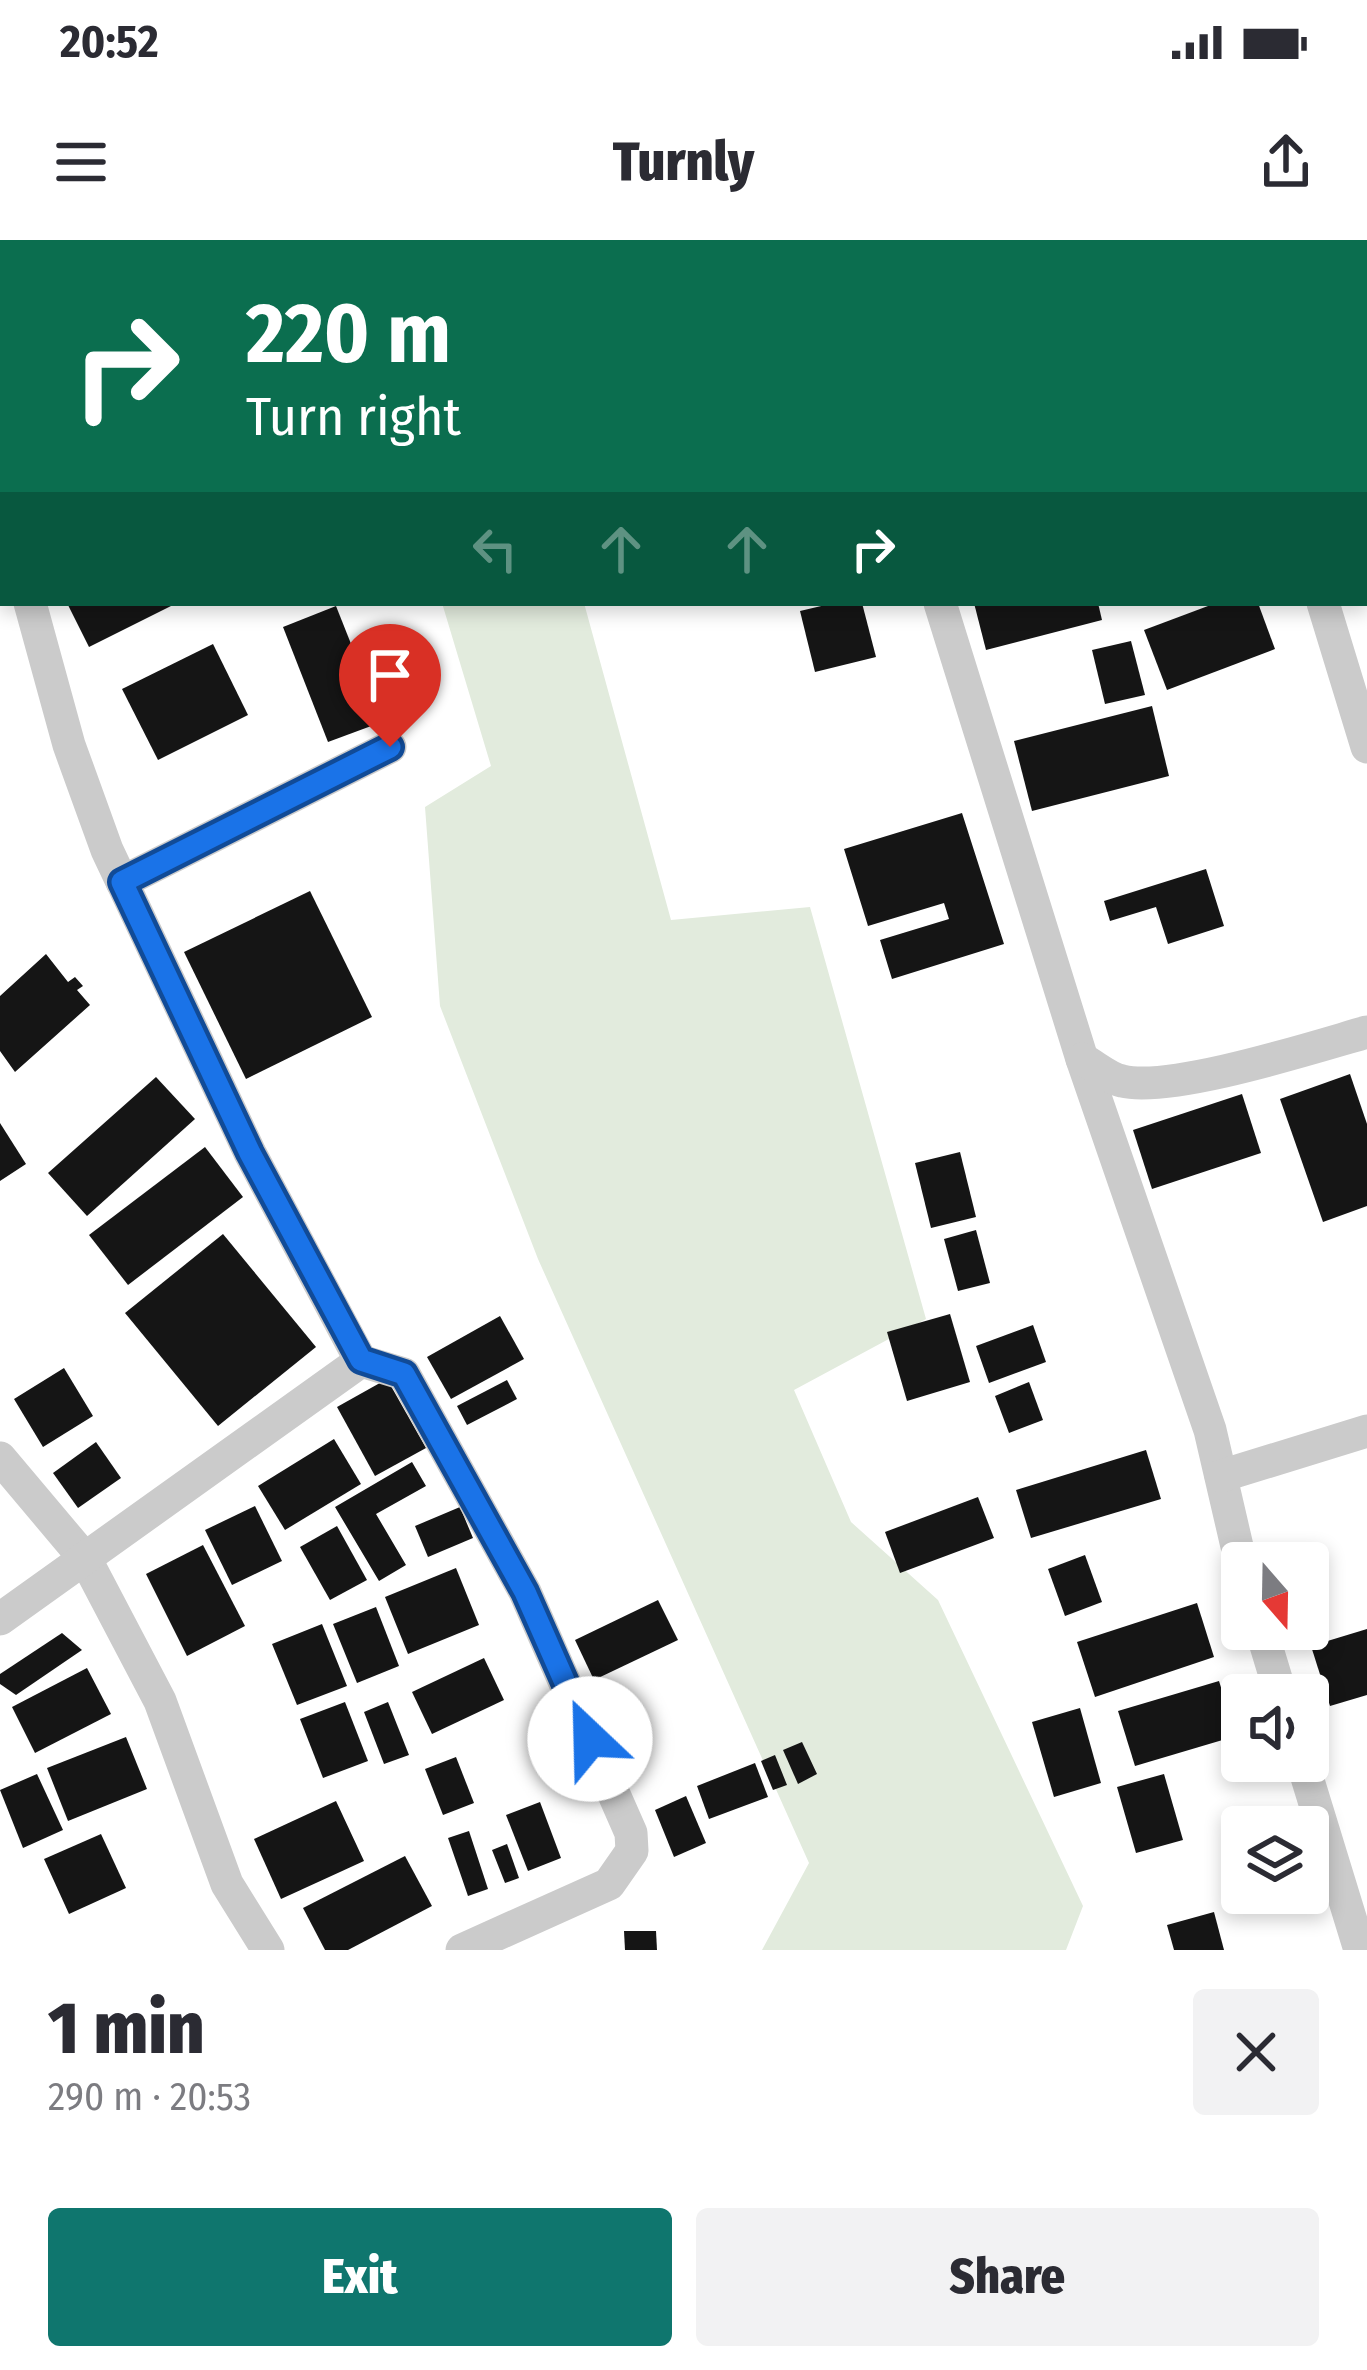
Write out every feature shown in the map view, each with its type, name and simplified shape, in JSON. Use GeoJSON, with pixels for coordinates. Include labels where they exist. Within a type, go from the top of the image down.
{"type":"FeatureCollection","features":[{"type":"Feature","properties":{"kind":"street"},"geometry":{"type":"LineString","coordinates":[[31,606],[70,745],[122,882],[250,1153],[361,1360],[404,1374],[525,1592],[632,1833],[632,1851],[609,1884],[462,1950]]}},
{"type":"Feature","properties":{"kind":"street"},"geometry":{"type":"LineString","coordinates":[[941,606],[1082,1059],[1210,1430],[1236,1542]]}},
{"type":"Feature","properties":{"kind":"street"},"geometry":{"type":"LineString","coordinates":[[1324,606],[1367,747]]}},
{"type":"Feature","properties":{"kind":"street"},"geometry":{"type":"LineString","coordinates":[[122,882],[390,747]]}},
{"type":"Feature","properties":{"kind":"street"},"geometry":{"type":"LineString","coordinates":[[1082,1059],[1118,1081],[1144,1084],[1264,1061],[1367,1032]]}},
{"type":"Feature","properties":{"kind":"street"},"geometry":{"type":"LineString","coordinates":[[0,1619],[361,1360]]}},
{"type":"Feature","properties":{"kind":"street"},"geometry":{"type":"LineString","coordinates":[[1221,1476],[1367,1431]]}},
{"type":"Feature","properties":{"kind":"street"},"geometry":{"type":"LineString","coordinates":[[0,1458],[86,1560],[160,1701],[227,1884],[268,1950]]}},
{"type":"Feature","properties":{"kind":"street"},"geometry":{"type":"LineString","coordinates":[[1308,1782],[1360,1950]]}},
{"type":"Feature","properties":{"kind":"shaded area"},"geometry":{"type":"Polygon","coordinates":[[[443,606],[585,606],[671,920],[810,907],[926,1319],[794,1390],[851,1522],[938,1600],[1083,1906],[1066,1950],[762,1950],[809,1863],[538,1259],[440,1006],[425,807],[491,766],[443,606]]]}},
{"type":"Feature","properties":{"kind":"building"},"geometry":{"type":"Polygon","coordinates":[[[68,606],[171,606],[89,647],[68,606]]]}},
{"type":"Feature","properties":{"kind":"building"},"geometry":{"type":"Polygon","coordinates":[[[336,606],[382,722],[328,742],[283,627],[336,606]]]}},
{"type":"Feature","properties":{"kind":"building"},"geometry":{"type":"Polygon","coordinates":[[[863,606],[876,657],[815,672],[800,611],[863,606]]]}},
{"type":"Feature","properties":{"kind":"building"},"geometry":{"type":"Polygon","coordinates":[[[975,606],[1099,606],[1102,620],[986,650],[975,606]]]}},
{"type":"Feature","properties":{"kind":"building"},"geometry":{"type":"Polygon","coordinates":[[[1208,606],[1259,606],[1275,649],[1167,690],[1144,630],[1208,606]]]}},
{"type":"Feature","properties":{"kind":"building"},"geometry":{"type":"Polygon","coordinates":[[[1131,641],[1145,695],[1105,704],[1092,650],[1131,641]]]}},
{"type":"Feature","properties":{"kind":"building"},"geometry":{"type":"Polygon","coordinates":[[[213,644],[248,715],[158,760],[122,689],[213,644]]]}},
{"type":"Feature","properties":{"kind":"building"},"geometry":{"type":"Polygon","coordinates":[[[1152,706],[1169,776],[1032,811],[1014,741],[1152,706]]]}},
{"type":"Feature","properties":{"kind":"building"},"geometry":{"type":"Polygon","coordinates":[[[962,813],[1004,944],[892,979],[880,940],[949,919],[944,903],[868,926],[844,849],[962,813]]]}},
{"type":"Feature","properties":{"kind":"building"},"geometry":{"type":"Polygon","coordinates":[[[1206,869],[1224,926],[1168,944],[1156,907],[1110,921],[1104,901],[1206,869]]]}},
{"type":"Feature","properties":{"kind":"building"},"geometry":{"type":"Polygon","coordinates":[[[310,891],[372,1017],[246,1079],[184,952],[310,891]]]}},
{"type":"Feature","properties":{"kind":"building"},"geometry":{"type":"Polygon","coordinates":[[[46,954],[68,982],[75,977],[83,986],[77,990],[90,1005],[15,1072],[0,1051],[0,996],[46,954]]]}},
{"type":"Feature","properties":{"kind":"building"},"geometry":{"type":"Polygon","coordinates":[[[1350,1074],[1367,1124],[1367,1206],[1323,1222],[1280,1099],[1350,1074]]]}},
{"type":"Feature","properties":{"kind":"building"},"geometry":{"type":"Polygon","coordinates":[[[156,1077],[195,1119],[87,1216],[48,1173],[156,1077]]]}},
{"type":"Feature","properties":{"kind":"building"},"geometry":{"type":"Polygon","coordinates":[[[1242,1094],[1261,1153],[1152,1189],[1133,1130],[1242,1094]]]}},
{"type":"Feature","properties":{"kind":"building"},"geometry":{"type":"Polygon","coordinates":[[[0,1123],[26,1164],[0,1181],[0,1123]]]}},
{"type":"Feature","properties":{"kind":"building"},"geometry":{"type":"Polygon","coordinates":[[[205,1147],[243,1197],[128,1285],[89,1235],[205,1147]]]}},
{"type":"Feature","properties":{"kind":"building"},"geometry":{"type":"Polygon","coordinates":[[[960,1152],[976,1217],[931,1228],[915,1163],[960,1152]]]}},
{"type":"Feature","properties":{"kind":"building"},"geometry":{"type":"Polygon","coordinates":[[[976,1230],[990,1283],[958,1291],[944,1239],[976,1230]]]}},
{"type":"Feature","properties":{"kind":"building"},"geometry":{"type":"Polygon","coordinates":[[[223,1234],[316,1347],[218,1426],[125,1313],[223,1234]]]}},
{"type":"Feature","properties":{"kind":"building"},"geometry":{"type":"Polygon","coordinates":[[[950,1314],[970,1382],[907,1401],[887,1332],[950,1314]]]}},
{"type":"Feature","properties":{"kind":"building"},"geometry":{"type":"Polygon","coordinates":[[[500,1316],[524,1359],[451,1399],[427,1357],[500,1316]]]}},
{"type":"Feature","properties":{"kind":"building"},"geometry":{"type":"Polygon","coordinates":[[[1033,1325],[1046,1362],[989,1383],[976,1346],[1033,1325]]]}},
{"type":"Feature","properties":{"kind":"building"},"geometry":{"type":"Polygon","coordinates":[[[64,1368],[93,1416],[43,1447],[14,1399],[64,1368]]]}},
{"type":"Feature","properties":{"kind":"building"},"geometry":{"type":"Polygon","coordinates":[[[387,1379],[426,1448],[375,1476],[337,1407],[387,1379]]]}},
{"type":"Feature","properties":{"kind":"building"},"geometry":{"type":"Polygon","coordinates":[[[507,1380],[517,1399],[467,1425],[457,1406],[507,1380]]]}},
{"type":"Feature","properties":{"kind":"building"},"geometry":{"type":"Polygon","coordinates":[[[1029,1382],[1043,1420],[1009,1433],[995,1396],[1029,1382]]]}},
{"type":"Feature","properties":{"kind":"building"},"geometry":{"type":"Polygon","coordinates":[[[334,1439],[361,1484],[285,1530],[258,1486],[334,1439]]]}},
{"type":"Feature","properties":{"kind":"building"},"geometry":{"type":"Polygon","coordinates":[[[96,1442],[121,1478],[78,1508],[53,1473],[96,1442]]]}},
{"type":"Feature","properties":{"kind":"building"},"geometry":{"type":"Polygon","coordinates":[[[1146,1450],[1161,1499],[1031,1538],[1016,1490],[1146,1450]]]}},
{"type":"Feature","properties":{"kind":"building"},"geometry":{"type":"Polygon","coordinates":[[[412,1462],[426,1486],[376,1514],[406,1565],[379,1581],[335,1507],[412,1462]]]}},
{"type":"Feature","properties":{"kind":"building"},"geometry":{"type":"Polygon","coordinates":[[[978,1497],[994,1538],[900,1573],[885,1532],[978,1497]]]}},
{"type":"Feature","properties":{"kind":"building"},"geometry":{"type":"Polygon","coordinates":[[[255,1506],[282,1561],[232,1585],[205,1530],[255,1506]]]}},
{"type":"Feature","properties":{"kind":"building"},"geometry":{"type":"Polygon","coordinates":[[[460,1507],[473,1538],[428,1557],[415,1526],[460,1507]]]}},
{"type":"Feature","properties":{"kind":"building"},"geometry":{"type":"Polygon","coordinates":[[[337,1526],[367,1580],[330,1600],[300,1547],[337,1526]]]}},
{"type":"Feature","properties":{"kind":"building"},"geometry":{"type":"Polygon","coordinates":[[[203,1545],[245,1626],[187,1656],[146,1574],[203,1545]]]}},
{"type":"Feature","properties":{"kind":"building"},"geometry":{"type":"Polygon","coordinates":[[[1085,1555],[1102,1602],[1065,1616],[1048,1569],[1085,1555]]]}},
{"type":"Feature","properties":{"kind":"building"},"geometry":{"type":"Polygon","coordinates":[[[456,1568],[479,1625],[408,1654],[385,1597],[456,1568]]]}},
{"type":"Feature","properties":{"kind":"building"},"geometry":{"type":"Polygon","coordinates":[[[658,1600],[678,1640],[594,1680],[575,1640],[658,1600]]]}},
{"type":"Feature","properties":{"kind":"building"},"geometry":{"type":"Polygon","coordinates":[[[1197,1603],[1214,1657],[1095,1697],[1077,1642],[1197,1603]]]}},
{"type":"Feature","properties":{"kind":"building"},"geometry":{"type":"Polygon","coordinates":[[[376,1607],[399,1666],[357,1683],[333,1624],[376,1607]]]}},
{"type":"Feature","properties":{"kind":"building"},"geometry":{"type":"Polygon","coordinates":[[[322,1624],[347,1686],[297,1705],[272,1644],[322,1624]]]}},
{"type":"Feature","properties":{"kind":"building"},"geometry":{"type":"Polygon","coordinates":[[[1367,1629],[1367,1695],[1330,1706],[1329,1674],[1320,1674],[1312,1650],[1329,1650],[1329,1641],[1367,1629]]]}},
{"type":"Feature","properties":{"kind":"building"},"geometry":{"type":"Polygon","coordinates":[[[62,1633],[82,1650],[16,1695],[0,1684],[0,1674],[62,1633]]]}},
{"type":"Feature","properties":{"kind":"building"},"geometry":{"type":"Polygon","coordinates":[[[484,1658],[504,1700],[432,1734],[412,1692],[484,1658]]]}},
{"type":"Feature","properties":{"kind":"building"},"geometry":{"type":"Polygon","coordinates":[[[87,1668],[111,1714],[35,1753],[12,1707],[87,1668]]]}},
{"type":"Feature","properties":{"kind":"building"},"geometry":{"type":"Polygon","coordinates":[[[1219,1681],[1221,1740],[1135,1766],[1118,1711],[1219,1681]]]}},
{"type":"Feature","properties":{"kind":"building"},"geometry":{"type":"Polygon","coordinates":[[[345,1702],[368,1761],[323,1778],[300,1719],[345,1702]]]}},
{"type":"Feature","properties":{"kind":"building"},"geometry":{"type":"Polygon","coordinates":[[[388,1702],[409,1755],[384,1764],[364,1712],[388,1702]]]}},
{"type":"Feature","properties":{"kind":"building"},"geometry":{"type":"Polygon","coordinates":[[[1080,1708],[1101,1783],[1054,1797],[1032,1722],[1080,1708]]]}},
{"type":"Feature","properties":{"kind":"building"},"geometry":{"type":"Polygon","coordinates":[[[622,1713],[634,1745],[609,1755],[596,1723],[622,1713]]]}},
{"type":"Feature","properties":{"kind":"building"},"geometry":{"type":"Polygon","coordinates":[[[126,1737],[147,1789],[68,1821],[47,1768],[126,1737]]]}},
{"type":"Feature","properties":{"kind":"building"},"geometry":{"type":"Polygon","coordinates":[[[802,1742],[817,1774],[798,1784],[783,1750],[802,1742]]]}},
{"type":"Feature","properties":{"kind":"building"},"geometry":{"type":"Polygon","coordinates":[[[775,1755],[787,1785],[773,1790],[761,1761],[775,1755]]]}},
{"type":"Feature","properties":{"kind":"building"},"geometry":{"type":"Polygon","coordinates":[[[456,1757],[474,1803],[443,1815],[425,1769],[456,1757]]]}},
{"type":"Feature","properties":{"kind":"building"},"geometry":{"type":"Polygon","coordinates":[[[755,1763],[768,1797],[709,1819],[697,1786],[755,1763]]]}},
{"type":"Feature","properties":{"kind":"building"},"geometry":{"type":"Polygon","coordinates":[[[37,1774],[63,1830],[23,1848],[0,1790],[37,1774]]]}},
{"type":"Feature","properties":{"kind":"building"},"geometry":{"type":"Polygon","coordinates":[[[1164,1774],[1183,1840],[1136,1853],[1117,1787],[1164,1774]]]}},
{"type":"Feature","properties":{"kind":"building"},"geometry":{"type":"Polygon","coordinates":[[[686,1796],[706,1843],[674,1857],[655,1810],[686,1796]]]}},
{"type":"Feature","properties":{"kind":"building"},"geometry":{"type":"Polygon","coordinates":[[[336,1801],[364,1861],[281,1899],[254,1839],[336,1801]]]}},
{"type":"Feature","properties":{"kind":"building"},"geometry":{"type":"Polygon","coordinates":[[[540,1802],[561,1858],[528,1871],[506,1815],[540,1802]]]}},
{"type":"Feature","properties":{"kind":"building"},"geometry":{"type":"Polygon","coordinates":[[[469,1831],[488,1889],[468,1896],[448,1838],[469,1831]]]}},
{"type":"Feature","properties":{"kind":"building"},"geometry":{"type":"Polygon","coordinates":[[[101,1834],[126,1888],[69,1914],[44,1859],[101,1834]]]}},
{"type":"Feature","properties":{"kind":"building"},"geometry":{"type":"Polygon","coordinates":[[[507,1844],[519,1878],[505,1883],[492,1850],[507,1844]]]}},
{"type":"Feature","properties":{"kind":"building"},"geometry":{"type":"Polygon","coordinates":[[[405,1856],[432,1906],[348,1950],[325,1950],[303,1908],[405,1856]]]}},
{"type":"Feature","properties":{"kind":"building"},"geometry":{"type":"Polygon","coordinates":[[[1214,1912],[1224,1950],[1174,1950],[1167,1925],[1214,1912]]]}},
{"type":"Feature","properties":{"kind":"building"},"geometry":{"type":"Polygon","coordinates":[[[624,1931],[656,1931],[657,1950],[625,1950],[624,1931]]]}},
{"type":"Feature","properties":{"kind":"route"},"geometry":{"type":"LineString","coordinates":[[390,747],[122,882],[250,1153],[361,1360],[404,1374],[525,1592],[590,1739]]}}]}
